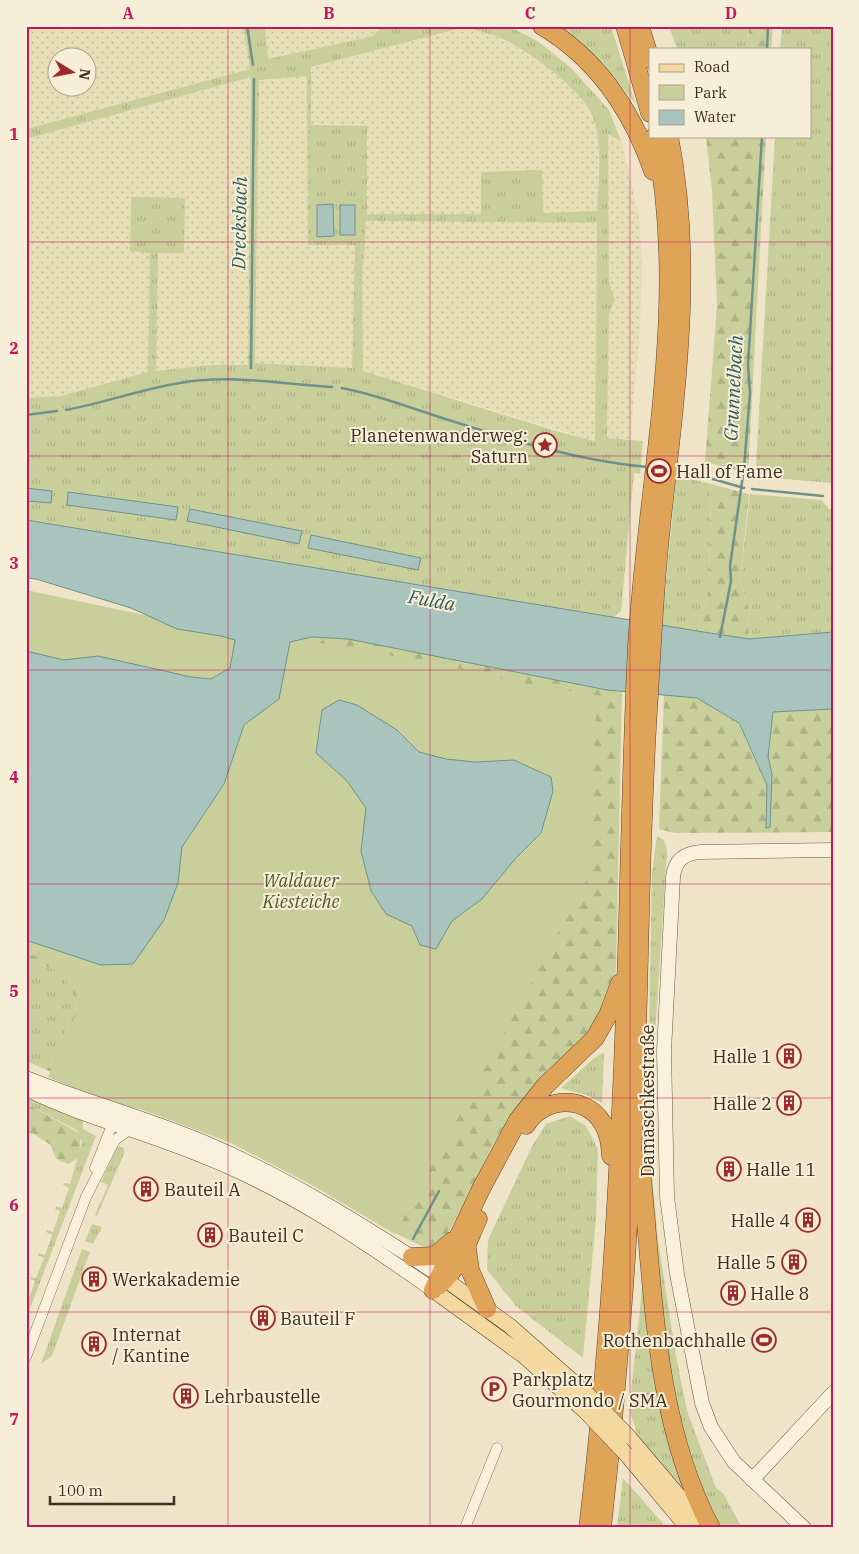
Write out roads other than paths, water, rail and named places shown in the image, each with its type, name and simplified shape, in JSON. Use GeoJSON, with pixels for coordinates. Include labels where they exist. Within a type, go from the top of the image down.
{"type":"FeatureCollection","features":[{"type":"Feature","properties":{"kind":"highway"},"geometry":{"type":"LineString","coordinates":[[542,26],[577,51],[617,94],[643,144],[665,204]]}},
{"type":"Feature","properties":{"kind":"highway"},"geometry":{"type":"LineString","coordinates":[[625,26],[649,110]]}},
{"type":"Feature","properties":{"kind":"highway"},"geometry":{"type":"LineString","coordinates":[[640,26],[649,55]]}},
{"type":"Feature","properties":{"kind":"highway"},"geometry":{"type":"LineString","coordinates":[[655,138],[665,204],[668,293],[665,424]]}},
{"type":"Feature","properties":{"kind":"highway"},"geometry":{"type":"LineString","coordinates":[[602,1528],[618,1383],[635,1095],[636,851],[633,720],[640,605],[665,424],[679,360],[682,242],[674,160],[669,138]]}},
{"type":"Feature","properties":{"kind":"highway"},"geometry":{"type":"LineString","coordinates":[[588,1528],[604,1386],[614,1229],[627,956],[636,851]]}},
{"type":"Feature","properties":{"kind":"highway"},"geometry":{"type":"LineString","coordinates":[[439,1281],[458,1265],[463,1241],[518,1120],[544,1086],[580,1054],[602,1027],[617,993],[627,956]]}},
{"type":"Feature","properties":{"kind":"highway"},"geometry":{"type":"LineString","coordinates":[[635,1095],[648,1240],[666,1400],[680,1457],[711,1528]]}},
{"type":"Feature","properties":{"kind":"highway"},"geometry":{"type":"LineString","coordinates":[[412,1257],[438,1255],[463,1241],[528,1121],[542,1108],[560,1102],[574,1103],[588,1109],[598,1116],[606,1130],[610,1147],[614,1229]]}},
{"type":"Feature","properties":{"kind":"highway"},"geometry":{"type":"LineString","coordinates":[[463,1241],[470,1270],[487,1309]]}},
{"type":"Feature","properties":{"kind":"main road"},"geometry":{"type":"LineString","coordinates":[[439,1281],[487,1309],[510,1326],[588,1395],[628,1436],[706,1528]]}},
{"type":"Feature","properties":{"kind":"main road"},"geometry":{"type":"LineString","coordinates":[[439,1281],[586,1412],[626,1454],[688,1528]]}},
{"type":"Feature","properties":{"kind":"street","name":"Damaschkestraße"},"geometry":{"type":"LineString","coordinates":[[804,1528],[734,1462],[711,1427],[702,1403],[676,1265],[667,1198],[664,1051],[672,877],[676,863],[690,853],[833,850]]}},
{"type":"Feature","properties":{"kind":"street"},"geometry":{"type":"LineString","coordinates":[[26,1078],[208,1144],[293,1186],[412,1257],[439,1281]]}},
{"type":"Feature","properties":{"kind":"street"},"geometry":{"type":"LineString","coordinates":[[26,1089],[84,1116],[202,1155],[288,1198],[390,1260],[439,1281]]}},
{"type":"Feature","properties":{"kind":"street"},"geometry":{"type":"LineString","coordinates":[[86,1197],[100,1151],[112,1125],[122,1120],[146,1121]]}},
{"type":"Feature","properties":{"kind":"street"},"geometry":{"type":"LineString","coordinates":[[26,1357],[30,1335],[86,1197],[115,1140],[130,1130]]}},
{"type":"Feature","properties":{"kind":"street"},"geometry":{"type":"LineString","coordinates":[[752,1480],[833,1393]]}},
{"type":"Feature","properties":{"kind":"street"},"geometry":{"type":"LineString","coordinates":[[465,1528],[497,1448]]}},
{"type":"Feature","properties":{"kind":"water"},"geometry":{"type":"Polygon","coordinates":[[[333,204],[334,236],[317,237],[317,205],[333,204]]]}},
{"type":"Feature","properties":{"kind":"water"},"geometry":{"type":"Polygon","coordinates":[[[340,205],[355,205],[355,235],[340,235],[340,205]]]}},
{"type":"Feature","properties":{"kind":"water"},"geometry":{"type":"Polygon","coordinates":[[[26,488],[52,491],[51,503],[26,501],[26,488]]]}},
{"type":"Feature","properties":{"kind":"water"},"geometry":{"type":"Polygon","coordinates":[[[68,492],[178,507],[176,520],[67,505],[68,492]]]}},
{"type":"Feature","properties":{"kind":"water"},"geometry":{"type":"Polygon","coordinates":[[[190,509],[302,531],[299,544],[187,521],[190,509]]]}},
{"type":"Feature","properties":{"kind":"water","name":"Fulda"},"geometry":{"type":"Polygon","coordinates":[[[26,520],[749,639],[833,632],[833,709],[773,712],[768,757],[772,774],[770,827],[766,828],[767,785],[739,723],[697,698],[607,690],[348,639],[312,637],[290,642],[279,699],[244,725],[224,784],[182,847],[178,883],[164,920],[133,964],[101,965],[26,940],[26,651],[64,660],[98,656],[191,677],[211,679],[230,668],[235,640],[177,629],[131,608],[36,579],[26,578],[26,520]]]}},
{"type":"Feature","properties":{"kind":"water"},"geometry":{"type":"Polygon","coordinates":[[[311,535],[421,558],[418,570],[308,548],[311,535]]]}},
{"type":"Feature","properties":{"kind":"water"},"geometry":{"type":"Polygon","coordinates":[[[339,700],[357,705],[397,730],[419,752],[446,759],[475,762],[514,760],[551,777],[553,791],[541,833],[516,858],[482,899],[452,921],[436,949],[420,945],[412,926],[386,914],[371,891],[361,851],[366,808],[347,781],[316,753],[322,710],[339,700]]]}},
{"type":"Feature","properties":{"kind":"waterway","name":"Drecksbach"},"geometry":{"type":"LineString","coordinates":[[247,26],[253,65]]}},
{"type":"Feature","properties":{"kind":"waterway","name":"Grunnelbach"},"geometry":{"type":"LineString","coordinates":[[767,48],[768,26]]}},
{"type":"Feature","properties":{"kind":"waterway","name":"Drecksbach"},"geometry":{"type":"LineString","coordinates":[[251,368],[254,79]]}},
{"type":"Feature","properties":{"kind":"waterway","name":"Grunnelbach"},"geometry":{"type":"LineString","coordinates":[[720,637],[731,581],[730,566],[744,468],[750,393],[748,365],[762,138]]}},
{"type":"Feature","properties":{"kind":"waterway"},"geometry":{"type":"LineString","coordinates":[[66,410],[152,389],[199,380],[256,380],[332,387]]}},
{"type":"Feature","properties":{"kind":"waterway"},"geometry":{"type":"LineString","coordinates":[[342,388],[376,396],[483,431],[537,446],[592,459],[647,467]]}},
{"type":"Feature","properties":{"kind":"waterway"},"geometry":{"type":"LineString","coordinates":[[26,415],[57,411]]}},
{"type":"Feature","properties":{"kind":"waterway"},"geometry":{"type":"LineString","coordinates":[[673,470],[699,475],[744,488]]}},
{"type":"Feature","properties":{"kind":"waterway"},"geometry":{"type":"LineString","coordinates":[[752,489],[823,496]]}},
{"type":"Feature","properties":{"kind":"waterway"},"geometry":{"type":"LineString","coordinates":[[413,1239],[439,1191]]}},
{"type":"Feature","properties":{"kind":"place","name":"Planetenwanderweg: Saturn"},"geometry":{"type":"Point","coordinates":[545,445]}},
{"type":"Feature","properties":{"kind":"place","name":"Hall of Fame"},"geometry":{"type":"Point","coordinates":[659,471]}},
{"type":"Feature","properties":{"kind":"place","name":"Halle 1"},"geometry":{"type":"Point","coordinates":[789,1056]}},
{"type":"Feature","properties":{"kind":"place","name":"Halle 2"},"geometry":{"type":"Point","coordinates":[789,1103]}},
{"type":"Feature","properties":{"kind":"place","name":"Halle 11"},"geometry":{"type":"Point","coordinates":[729,1169]}},
{"type":"Feature","properties":{"kind":"place","name":"Bauteil A"},"geometry":{"type":"Point","coordinates":[146,1189]}},
{"type":"Feature","properties":{"kind":"place","name":"Halle 4"},"geometry":{"type":"Point","coordinates":[808,1220]}},
{"type":"Feature","properties":{"kind":"place","name":"Bauteil C"},"geometry":{"type":"Point","coordinates":[210,1235]}},
{"type":"Feature","properties":{"kind":"place","name":"Halle 5"},"geometry":{"type":"Point","coordinates":[794,1262]}},
{"type":"Feature","properties":{"kind":"place","name":"Werkakademie"},"geometry":{"type":"Point","coordinates":[94,1279]}},
{"type":"Feature","properties":{"kind":"place","name":"Halle 8"},"geometry":{"type":"Point","coordinates":[733,1293]}},
{"type":"Feature","properties":{"kind":"place","name":"Bauteil F"},"geometry":{"type":"Point","coordinates":[263,1318]}},
{"type":"Feature","properties":{"kind":"place","name":"Rothenbachhalle"},"geometry":{"type":"Point","coordinates":[764,1340]}},
{"type":"Feature","properties":{"kind":"place","name":"Internat / Kantine"},"geometry":{"type":"Point","coordinates":[94,1344]}},
{"type":"Feature","properties":{"kind":"place","name":"Parkplatz Gourmondo / SMA"},"geometry":{"type":"Point","coordinates":[494,1389]}},
{"type":"Feature","properties":{"kind":"place","name":"Lehrbaustelle"},"geometry":{"type":"Point","coordinates":[186,1396]}},
{"type":"Feature","properties":{"kind":"park label","name":"Waldauer Kiesteiche"},"geometry":{"type":"Point","coordinates":[301,890]}}]}
